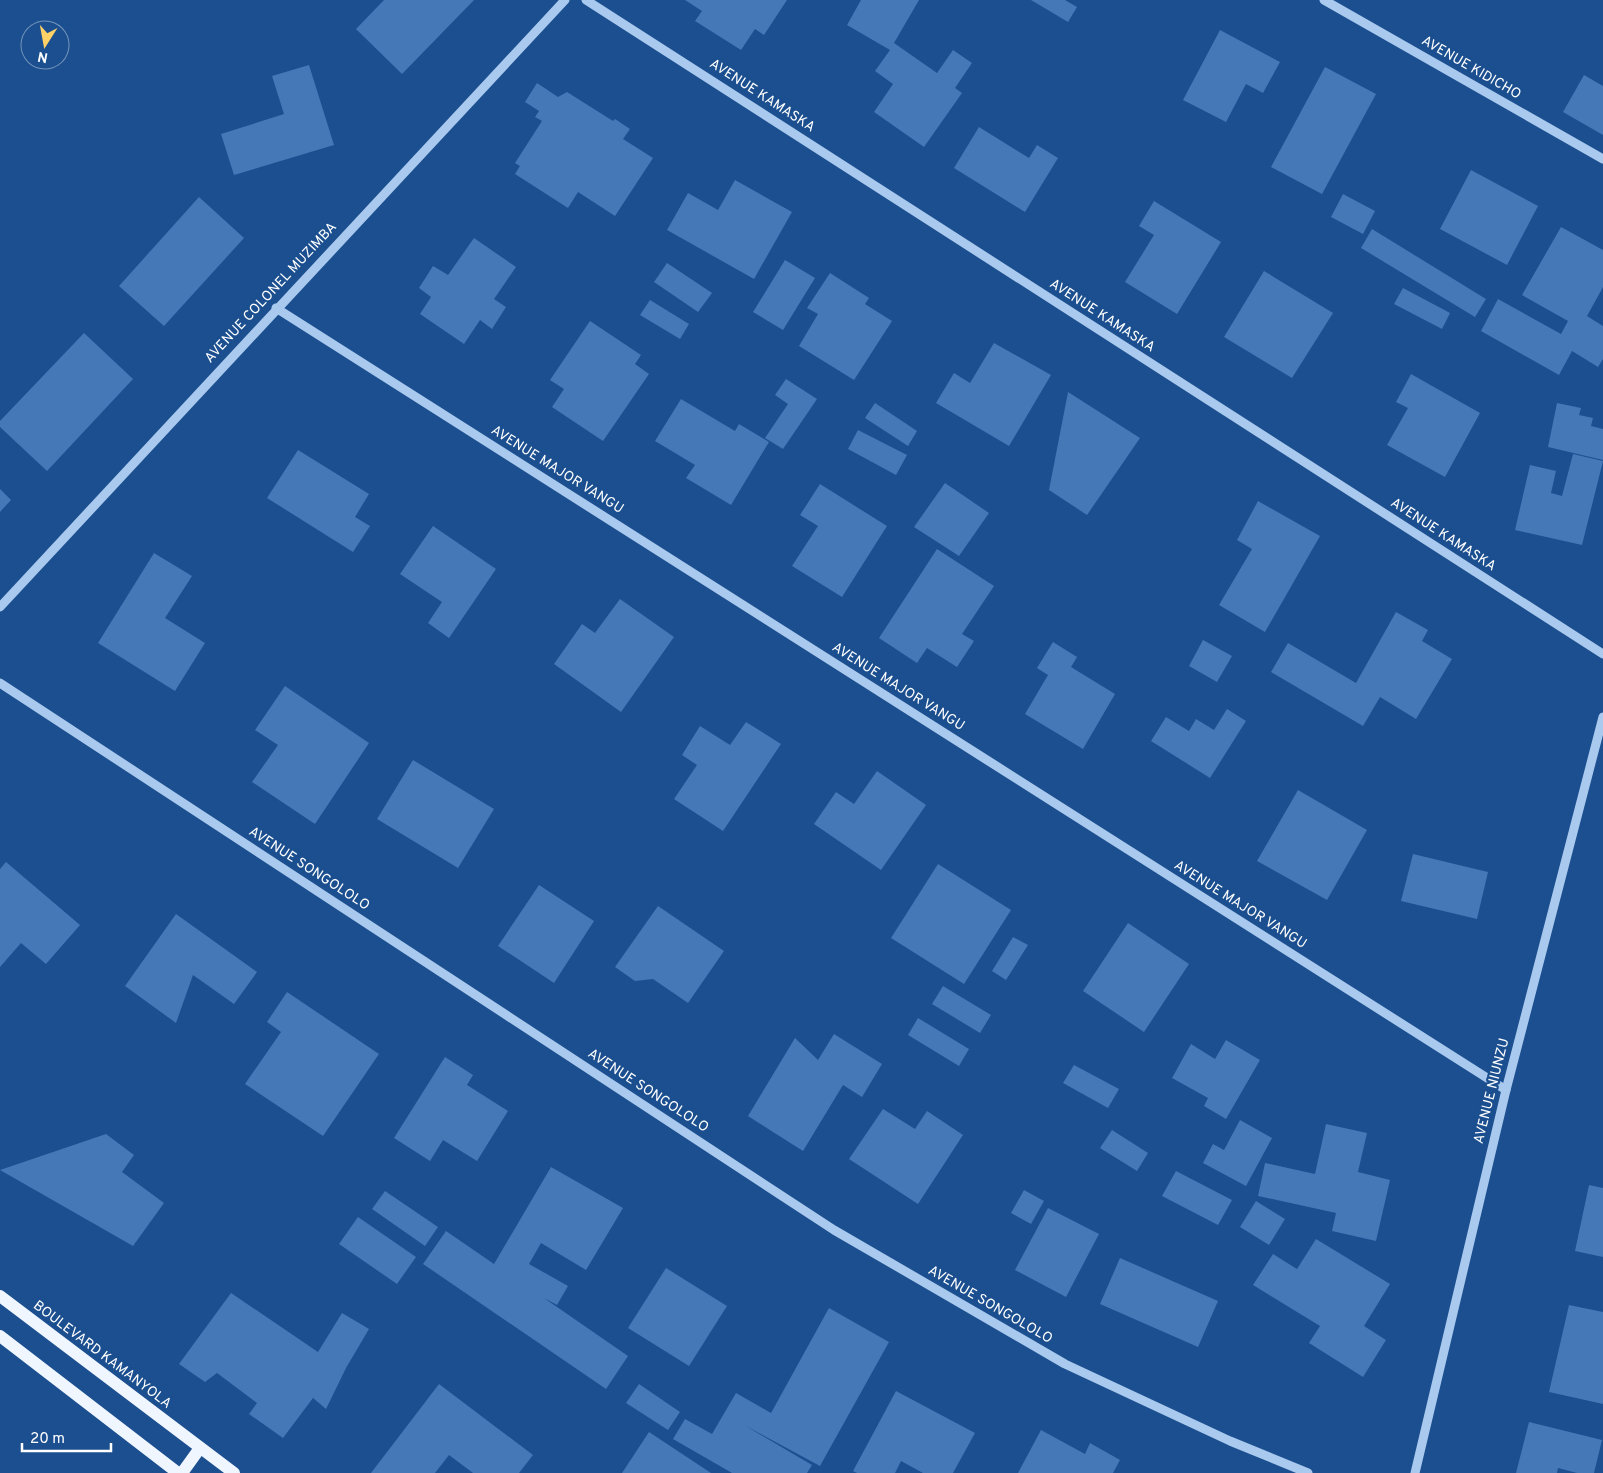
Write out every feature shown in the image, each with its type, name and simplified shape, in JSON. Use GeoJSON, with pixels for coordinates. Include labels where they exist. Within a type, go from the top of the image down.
{"type":"FeatureCollection","features":[{"type":"Feature","properties":{"kind":"main road","name":"BOULEVARD KAMANYOLA"},"geometry":{"type":"LineString","coordinates":[[0,1296],[234,1473]]}},
{"type":"Feature","properties":{"kind":"main road"},"geometry":{"type":"LineString","coordinates":[[0,1336],[180,1473],[200,1448]]}},
{"type":"Feature","properties":{"kind":"street","name":"AVENUE COLONEL MUZIMBA"},"geometry":{"type":"LineString","coordinates":[[0,606],[565,0]]}},
{"type":"Feature","properties":{"kind":"street","name":"AVENUE KAMASKA"},"geometry":{"type":"LineString","coordinates":[[586,0],[1603,654]]}},
{"type":"Feature","properties":{"kind":"street","name":"AVENUE KIDICHO"},"geometry":{"type":"LineString","coordinates":[[1324,0],[1603,159]]}},
{"type":"Feature","properties":{"kind":"street","name":"AVENUE MAJOR VANGU"},"geometry":{"type":"LineString","coordinates":[[276,308],[1506,1090]]}},
{"type":"Feature","properties":{"kind":"street","name":"AVENUE SONGOLOLO"},"geometry":{"type":"LineString","coordinates":[[0,684],[834,1230],[1065,1364],[1230,1441],[1308,1473]]}},
{"type":"Feature","properties":{"kind":"street","name":"AVENUE NIUNZU"},"geometry":{"type":"LineString","coordinates":[[1415,1473],[1506,1090],[1603,717]]}},
{"type":"Feature","properties":{"kind":"building"},"geometry":{"type":"Polygon","coordinates":[[[384,0],[474,0],[402,74],[356,29],[384,0]]]}},
{"type":"Feature","properties":{"kind":"building"},"geometry":{"type":"Polygon","coordinates":[[[685,0],[787,0],[764,35],[755,29],[741,50],[695,21],[702,11],[685,0]]]}},
{"type":"Feature","properties":{"kind":"building"},"geometry":{"type":"Polygon","coordinates":[[[861,0],[919,0],[894,43],[937,73],[953,50],[972,63],[955,88],[962,93],[924,147],[874,112],[893,84],[875,71],[890,50],[847,25],[861,0]]]}},
{"type":"Feature","properties":{"kind":"building"},"geometry":{"type":"Polygon","coordinates":[[[1031,0],[1065,0],[1077,7],[1068,22],[1031,0]]]}},
{"type":"Feature","properties":{"kind":"building"},"geometry":{"type":"Polygon","coordinates":[[[1220,30],[1280,62],[1263,93],[1246,84],[1226,122],[1183,100],[1220,30]]]}},
{"type":"Feature","properties":{"kind":"building"},"geometry":{"type":"Polygon","coordinates":[[[309,65],[334,145],[234,175],[221,134],[284,114],[272,76],[309,65]]]}},
{"type":"Feature","properties":{"kind":"building"},"geometry":{"type":"Polygon","coordinates":[[[1325,67],[1376,94],[1322,194],[1271,167],[1325,67]]]}},
{"type":"Feature","properties":{"kind":"building"},"geometry":{"type":"Polygon","coordinates":[[[1584,75],[1603,86],[1603,135],[1563,112],[1584,75]]]}},
{"type":"Feature","properties":{"kind":"building"},"geometry":{"type":"Polygon","coordinates":[[[537,83],[558,97],[567,92],[613,121],[615,119],[630,129],[623,139],[653,158],[615,216],[578,192],[568,208],[515,174],[520,166],[515,163],[542,121],[535,117],[539,111],[525,102],[537,83]]]}},
{"type":"Feature","properties":{"kind":"building"},"geometry":{"type":"Polygon","coordinates":[[[979,127],[1029,158],[1037,145],[1058,158],[1025,212],[954,168],[979,127]]]}},
{"type":"Feature","properties":{"kind":"building"},"geometry":{"type":"Polygon","coordinates":[[[1471,170],[1538,206],[1507,265],[1440,229],[1471,170]]]}},
{"type":"Feature","properties":{"kind":"building"},"geometry":{"type":"Polygon","coordinates":[[[735,180],[792,212],[754,279],[667,230],[688,193],[718,210],[735,180]]]}},
{"type":"Feature","properties":{"kind":"building"},"geometry":{"type":"Polygon","coordinates":[[[1343,194],[1375,211],[1363,234],[1331,217],[1343,194]]]}},
{"type":"Feature","properties":{"kind":"building"},"geometry":{"type":"Polygon","coordinates":[[[199,197],[244,238],[164,326],[119,286],[199,197]]]}},
{"type":"Feature","properties":{"kind":"building"},"geometry":{"type":"Polygon","coordinates":[[[1154,201],[1221,242],[1177,314],[1125,282],[1154,235],[1139,226],[1154,201]]]}},
{"type":"Feature","properties":{"kind":"building"},"geometry":{"type":"Polygon","coordinates":[[[1561,227],[1603,250],[1603,287],[1587,316],[1603,326],[1603,359],[1598,367],[1572,351],[1559,375],[1481,331],[1498,299],[1561,334],[1568,321],[1522,295],[1561,227]]]}},
{"type":"Feature","properties":{"kind":"building"},"geometry":{"type":"Polygon","coordinates":[[[1372,229],[1486,299],[1475,317],[1361,248],[1372,229]]]}},
{"type":"Feature","properties":{"kind":"building"},"geometry":{"type":"Polygon","coordinates":[[[474,238],[516,267],[494,299],[506,307],[492,329],[480,320],[464,344],[420,314],[431,297],[419,288],[433,266],[448,275],[474,238]]]}},
{"type":"Feature","properties":{"kind":"building"},"geometry":{"type":"Polygon","coordinates":[[[785,260],[815,278],[783,330],[753,312],[785,260]]]}},
{"type":"Feature","properties":{"kind":"building"},"geometry":{"type":"Polygon","coordinates":[[[667,263],[712,293],[698,312],[654,282],[667,263]]]}},
{"type":"Feature","properties":{"kind":"building"},"geometry":{"type":"Polygon","coordinates":[[[1264,271],[1333,313],[1292,378],[1224,337],[1264,271]]]}},
{"type":"Feature","properties":{"kind":"building"},"geometry":{"type":"Polygon","coordinates":[[[830,273],[869,298],[865,304],[892,321],[854,380],[799,346],[818,314],[807,308],[830,273]]]}},
{"type":"Feature","properties":{"kind":"building"},"geometry":{"type":"Polygon","coordinates":[[[1403,288],[1450,313],[1442,329],[1394,304],[1403,288]]]}},
{"type":"Feature","properties":{"kind":"building"},"geometry":{"type":"Polygon","coordinates":[[[650,300],[689,324],[680,339],[640,315],[650,300]]]}},
{"type":"Feature","properties":{"kind":"building"},"geometry":{"type":"Polygon","coordinates":[[[590,321],[641,355],[635,364],[649,374],[603,441],[552,407],[564,389],[550,380],[590,321]]]}},
{"type":"Feature","properties":{"kind":"building"},"geometry":{"type":"Polygon","coordinates":[[[84,333],[133,379],[47,471],[0,427],[0,421],[84,333]]]}},
{"type":"Feature","properties":{"kind":"building"},"geometry":{"type":"Polygon","coordinates":[[[994,343],[1051,375],[1009,446],[936,403],[954,373],[970,383],[994,343]]]}},
{"type":"Feature","properties":{"kind":"building"},"geometry":{"type":"Polygon","coordinates":[[[1411,374],[1480,413],[1445,477],[1387,445],[1408,408],[1396,402],[1411,374]]]}},
{"type":"Feature","properties":{"kind":"building"},"geometry":{"type":"Polygon","coordinates":[[[786,379],[817,399],[783,449],[765,438],[788,404],[775,395],[786,379]]]}},
{"type":"Feature","properties":{"kind":"building"},"geometry":{"type":"Polygon","coordinates":[[[1068,392],[1140,438],[1087,515],[1049,490],[1068,392]]]}},
{"type":"Feature","properties":{"kind":"building"},"geometry":{"type":"Polygon","coordinates":[[[681,399],[735,431],[739,424],[769,442],[731,505],[686,478],[695,465],[655,441],[681,399]]]}},
{"type":"Feature","properties":{"kind":"building"},"geometry":{"type":"Polygon","coordinates":[[[875,403],[917,431],[908,446],[865,418],[875,403]]]}},
{"type":"Feature","properties":{"kind":"building"},"geometry":{"type":"Polygon","coordinates":[[[1557,403],[1581,408],[1579,415],[1593,418],[1591,426],[1603,429],[1603,460],[1548,447],[1557,403]]]}},
{"type":"Feature","properties":{"kind":"building"},"geometry":{"type":"Polygon","coordinates":[[[858,430],[907,455],[896,475],[848,449],[858,430]]]}},
{"type":"Feature","properties":{"kind":"building"},"geometry":{"type":"Polygon","coordinates":[[[298,450],[369,494],[355,517],[370,526],[353,552],[267,498],[298,450]]]}},
{"type":"Feature","properties":{"kind":"building"},"geometry":{"type":"Polygon","coordinates":[[[1573,454],[1603,461],[1582,545],[1515,530],[1530,465],[1556,471],[1551,493],[1562,496],[1573,454]]]}},
{"type":"Feature","properties":{"kind":"building"},"geometry":{"type":"Polygon","coordinates":[[[945,483],[989,513],[959,556],[914,527],[945,483]]]}},
{"type":"Feature","properties":{"kind":"building"},"geometry":{"type":"Polygon","coordinates":[[[820,484],[887,526],[842,597],[792,566],[818,526],[800,515],[820,484]]]}},
{"type":"Feature","properties":{"kind":"building"},"geometry":{"type":"Polygon","coordinates":[[[0,489],[11,500],[0,512],[0,489]]]}},
{"type":"Feature","properties":{"kind":"building"},"geometry":{"type":"Polygon","coordinates":[[[1258,501],[1320,536],[1265,632],[1219,605],[1252,549],[1237,540],[1258,501]]]}},
{"type":"Feature","properties":{"kind":"building"},"geometry":{"type":"Polygon","coordinates":[[[433,526],[496,569],[449,638],[428,623],[442,602],[400,574],[433,526]]]}},
{"type":"Feature","properties":{"kind":"building"},"geometry":{"type":"Polygon","coordinates":[[[937,549],[994,586],[962,634],[974,641],[957,667],[927,648],[917,663],[879,638],[937,549]]]}},
{"type":"Feature","properties":{"kind":"building"},"geometry":{"type":"Polygon","coordinates":[[[154,553],[192,576],[165,618],[205,643],[175,691],[98,643],[154,553]]]}},
{"type":"Feature","properties":{"kind":"building"},"geometry":{"type":"Polygon","coordinates":[[[620,599],[674,637],[621,712],[554,664],[582,624],[595,633],[620,599]]]}},
{"type":"Feature","properties":{"kind":"building"},"geometry":{"type":"Polygon","coordinates":[[[1396,612],[1428,630],[1422,641],[1452,659],[1416,719],[1380,697],[1363,726],[1271,672],[1288,643],[1356,683],[1396,612]]]}},
{"type":"Feature","properties":{"kind":"building"},"geometry":{"type":"Polygon","coordinates":[[[1203,640],[1232,656],[1217,682],[1189,666],[1203,640]]]}},
{"type":"Feature","properties":{"kind":"building"},"geometry":{"type":"Polygon","coordinates":[[[1053,642],[1077,657],[1071,667],[1115,694],[1083,749],[1025,714],[1048,675],[1037,668],[1053,642]]]}},
{"type":"Feature","properties":{"kind":"building"},"geometry":{"type":"Polygon","coordinates":[[[285,686],[369,743],[315,824],[252,782],[278,745],[255,730],[285,686]]]}},
{"type":"Feature","properties":{"kind":"building"},"geometry":{"type":"Polygon","coordinates":[[[1227,709],[1246,721],[1210,778],[1151,741],[1166,717],[1189,731],[1196,719],[1214,730],[1227,709]]]}},
{"type":"Feature","properties":{"kind":"building"},"geometry":{"type":"Polygon","coordinates":[[[746,722],[781,744],[723,831],[674,799],[697,765],[682,755],[700,726],[730,745],[746,722]]]}},
{"type":"Feature","properties":{"kind":"building"},"geometry":{"type":"Polygon","coordinates":[[[413,760],[494,809],[458,868],[377,819],[413,760]]]}},
{"type":"Feature","properties":{"kind":"building"},"geometry":{"type":"Polygon","coordinates":[[[877,771],[926,805],[881,870],[814,824],[836,792],[854,804],[877,771]]]}},
{"type":"Feature","properties":{"kind":"building"},"geometry":{"type":"Polygon","coordinates":[[[1298,790],[1367,830],[1327,900],[1257,861],[1298,790]]]}},
{"type":"Feature","properties":{"kind":"building"},"geometry":{"type":"Polygon","coordinates":[[[1413,854],[1488,872],[1477,919],[1401,901],[1413,854]]]}},
{"type":"Feature","properties":{"kind":"building"},"geometry":{"type":"Polygon","coordinates":[[[6,862],[80,925],[46,964],[21,943],[0,967],[0,869],[6,862]]]}},
{"type":"Feature","properties":{"kind":"building"},"geometry":{"type":"Polygon","coordinates":[[[938,864],[1011,910],[964,984],[891,938],[938,864]]]}},
{"type":"Feature","properties":{"kind":"building"},"geometry":{"type":"Polygon","coordinates":[[[539,885],[594,921],[554,983],[498,946],[539,885]]]}},
{"type":"Feature","properties":{"kind":"building"},"geometry":{"type":"Polygon","coordinates":[[[658,906],[724,951],[688,1003],[653,979],[635,981],[615,967],[658,906]]]}},
{"type":"Feature","properties":{"kind":"building"},"geometry":{"type":"Polygon","coordinates":[[[176,914],[257,972],[234,1004],[193,975],[176,1023],[125,986],[176,914]]]}},
{"type":"Feature","properties":{"kind":"building"},"geometry":{"type":"Polygon","coordinates":[[[1128,923],[1189,964],[1144,1032],[1083,991],[1128,923]]]}},
{"type":"Feature","properties":{"kind":"building"},"geometry":{"type":"Polygon","coordinates":[[[1013,937],[1028,945],[1006,980],[992,971],[1013,937]]]}},
{"type":"Feature","properties":{"kind":"building"},"geometry":{"type":"Polygon","coordinates":[[[943,986],[991,1015],[980,1033],[932,1004],[943,986]]]}},
{"type":"Feature","properties":{"kind":"building"},"geometry":{"type":"Polygon","coordinates":[[[287,992],[379,1054],[323,1136],[245,1084],[281,1032],[267,1022],[287,992]]]}},
{"type":"Feature","properties":{"kind":"building"},"geometry":{"type":"Polygon","coordinates":[[[918,1018],[969,1049],[959,1066],[908,1035],[918,1018]]]}},
{"type":"Feature","properties":{"kind":"building"},"geometry":{"type":"Polygon","coordinates":[[[834,1034],[882,1064],[862,1097],[843,1085],[803,1151],[748,1116],[795,1038],[818,1060],[834,1034]]]}},
{"type":"Feature","properties":{"kind":"building"},"geometry":{"type":"Polygon","coordinates":[[[1226,1040],[1260,1060],[1226,1119],[1204,1106],[1208,1098],[1172,1078],[1191,1044],[1215,1059],[1226,1040]]]}},
{"type":"Feature","properties":{"kind":"building"},"geometry":{"type":"Polygon","coordinates":[[[445,1057],[473,1075],[467,1085],[508,1111],[477,1161],[443,1140],[430,1161],[394,1138],[445,1057]]]}},
{"type":"Feature","properties":{"kind":"building"},"geometry":{"type":"Polygon","coordinates":[[[1074,1065],[1119,1089],[1108,1108],[1063,1083],[1074,1065]]]}},
{"type":"Feature","properties":{"kind":"building"},"geometry":{"type":"Polygon","coordinates":[[[883,1109],[915,1129],[927,1111],[963,1135],[918,1204],[849,1159],[883,1109]]]}},
{"type":"Feature","properties":{"kind":"building"},"geometry":{"type":"Polygon","coordinates":[[[1240,1120],[1272,1138],[1246,1186],[1203,1163],[1213,1144],[1224,1150],[1240,1120]]]}},
{"type":"Feature","properties":{"kind":"building"},"geometry":{"type":"Polygon","coordinates":[[[1326,1124],[1367,1133],[1358,1172],[1390,1180],[1376,1241],[1332,1231],[1336,1213],[1258,1196],[1265,1163],[1315,1174],[1326,1124]]]}},
{"type":"Feature","properties":{"kind":"building"},"geometry":{"type":"Polygon","coordinates":[[[1112,1130],[1148,1153],[1137,1171],[1100,1148],[1112,1130]]]}},
{"type":"Feature","properties":{"kind":"building"},"geometry":{"type":"Polygon","coordinates":[[[106,1134],[134,1155],[122,1172],[164,1203],[133,1246],[0,1170],[106,1134]]]}},
{"type":"Feature","properties":{"kind":"building"},"geometry":{"type":"Polygon","coordinates":[[[551,1167],[623,1208],[586,1270],[541,1243],[529,1264],[568,1286],[557,1305],[544,1298],[628,1356],[606,1389],[423,1264],[446,1231],[494,1264],[551,1167]]]}},
{"type":"Feature","properties":{"kind":"building"},"geometry":{"type":"Polygon","coordinates":[[[1176,1171],[1232,1200],[1218,1225],[1162,1196],[1176,1171]]]}},
{"type":"Feature","properties":{"kind":"building"},"geometry":{"type":"Polygon","coordinates":[[[1589,1185],[1603,1188],[1603,1257],[1575,1251],[1589,1185]]]}},
{"type":"Feature","properties":{"kind":"building"},"geometry":{"type":"Polygon","coordinates":[[[1024,1190],[1044,1201],[1031,1224],[1011,1213],[1024,1190]]]}},
{"type":"Feature","properties":{"kind":"building"},"geometry":{"type":"Polygon","coordinates":[[[385,1191],[438,1227],[425,1246],[372,1209],[385,1191]]]}},
{"type":"Feature","properties":{"kind":"building"},"geometry":{"type":"Polygon","coordinates":[[[1256,1201],[1285,1219],[1269,1245],[1240,1227],[1256,1201]]]}},
{"type":"Feature","properties":{"kind":"building"},"geometry":{"type":"Polygon","coordinates":[[[1048,1208],[1099,1234],[1066,1297],[1015,1270],[1048,1208]]]}},
{"type":"Feature","properties":{"kind":"building"},"geometry":{"type":"Polygon","coordinates":[[[358,1217],[416,1257],[397,1284],[339,1244],[358,1217]]]}},
{"type":"Feature","properties":{"kind":"building"},"geometry":{"type":"Polygon","coordinates":[[[1316,1239],[1390,1284],[1364,1326],[1386,1340],[1363,1377],[1309,1343],[1320,1326],[1253,1285],[1273,1254],[1297,1269],[1316,1239]]]}},
{"type":"Feature","properties":{"kind":"building"},"geometry":{"type":"Polygon","coordinates":[[[1120,1258],[1218,1301],[1198,1347],[1100,1304],[1120,1258]]]}},
{"type":"Feature","properties":{"kind":"building"},"geometry":{"type":"Polygon","coordinates":[[[666,1268],[727,1306],[689,1366],[628,1328],[666,1268]]]}},
{"type":"Feature","properties":{"kind":"building"},"geometry":{"type":"Polygon","coordinates":[[[231,1293],[318,1352],[342,1313],[369,1329],[346,1368],[326,1409],[313,1398],[283,1438],[249,1414],[257,1403],[217,1373],[205,1382],[179,1364],[231,1293]]]}},
{"type":"Feature","properties":{"kind":"building"},"geometry":{"type":"Polygon","coordinates":[[[1569,1305],[1603,1312],[1603,1404],[1549,1392],[1569,1305]]]}},
{"type":"Feature","properties":{"kind":"building"},"geometry":{"type":"Polygon","coordinates":[[[829,1308],[889,1342],[820,1466],[744,1425],[812,1465],[807,1473],[732,1473],[673,1439],[685,1419],[712,1434],[736,1393],[771,1413],[829,1308]]]}},
{"type":"Feature","properties":{"kind":"building"},"geometry":{"type":"Polygon","coordinates":[[[439,1384],[533,1455],[519,1473],[473,1473],[449,1455],[435,1473],[371,1473],[439,1384]]]}},
{"type":"Feature","properties":{"kind":"building"},"geometry":{"type":"Polygon","coordinates":[[[639,1384],[680,1412],[668,1430],[626,1403],[639,1384]]]}},
{"type":"Feature","properties":{"kind":"building"},"geometry":{"type":"Polygon","coordinates":[[[896,1391],[975,1433],[953,1473],[923,1473],[901,1461],[895,1473],[857,1473],[853,1471],[896,1391]]]}},
{"type":"Feature","properties":{"kind":"building"},"geometry":{"type":"Polygon","coordinates":[[[1529,1422],[1602,1440],[1594,1473],[1577,1473],[1558,1468],[1557,1473],[1516,1473],[1529,1422]]]}},
{"type":"Feature","properties":{"kind":"building"},"geometry":{"type":"Polygon","coordinates":[[[1041,1430],[1085,1454],[1090,1443],[1120,1460],[1113,1473],[1018,1473],[1041,1430]]]}},
{"type":"Feature","properties":{"kind":"building"},"geometry":{"type":"Polygon","coordinates":[[[649,1432],[711,1473],[622,1473],[649,1432]]]}}]}
